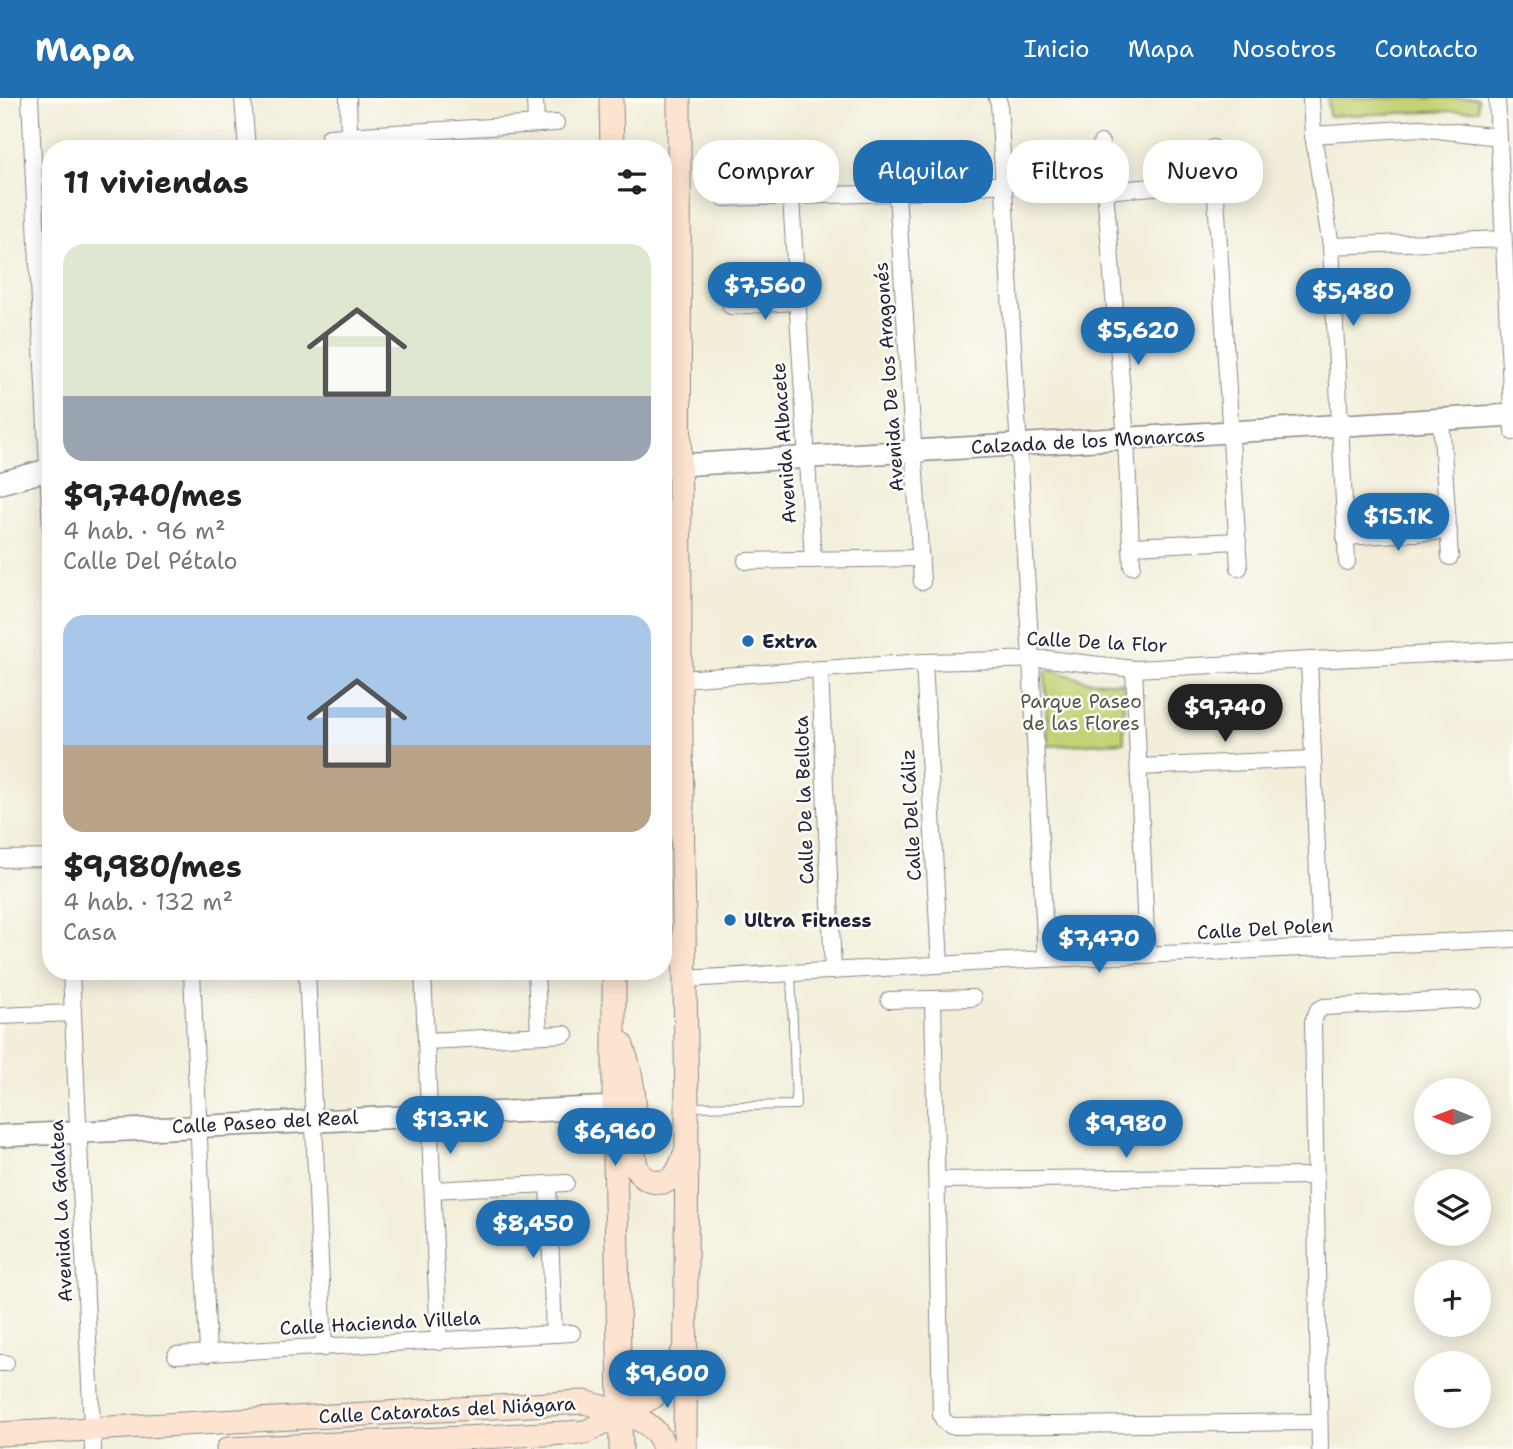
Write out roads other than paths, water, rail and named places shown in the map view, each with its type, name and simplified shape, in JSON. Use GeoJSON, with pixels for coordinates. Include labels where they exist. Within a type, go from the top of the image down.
{"type":"FeatureCollection","features":[{"type":"Feature","properties":{"kind":"main road"},"geometry":{"type":"LineString","coordinates":[[611,98],[612,140]]}},
{"type":"Feature","properties":{"kind":"main road"},"geometry":{"type":"LineString","coordinates":[[672,419],[679,98]]}},
{"type":"Feature","properties":{"kind":"main road"},"geometry":{"type":"LineString","coordinates":[[672,489],[680,679],[687,1107],[685,1449]]}},
{"type":"Feature","properties":{"kind":"main road"},"geometry":{"type":"LineString","coordinates":[[614,980],[621,1449]]}},
{"type":"Feature","properties":{"kind":"main road"},"geometry":{"type":"LineString","coordinates":[[615,1027],[629,1063],[638,1170],[644,1178],[657,1182],[669,1181],[678,1173],[686,1150]]}},
{"type":"Feature","properties":{"kind":"main road"},"geometry":{"type":"LineString","coordinates":[[620,1414],[653,1397],[666,1383],[686,1345]]}},
{"type":"Feature","properties":{"kind":"main road","name":"Calle Cataratas del Niágara"},"geometry":{"type":"LineString","coordinates":[[0,1434],[93,1439],[585,1402],[620,1414]]}},
{"type":"Feature","properties":{"kind":"main road"},"geometry":{"type":"LineString","coordinates":[[620,1414],[647,1422],[656,1430],[664,1449]]}},
{"type":"Feature","properties":{"kind":"main road","name":"Calle Cataratas del Niágara"},"geometry":{"type":"LineString","coordinates":[[228,1449],[406,1444],[435,1439],[586,1432],[620,1414]]}},
{"type":"Feature","properties":{"kind":"main road"},"geometry":{"type":"LineString","coordinates":[[435,1439],[460,1449]]}},
{"type":"Feature","properties":{"kind":"street"},"geometry":{"type":"LineString","coordinates":[[30,98],[42,239]]}},
{"type":"Feature","properties":{"kind":"street"},"geometry":{"type":"LineString","coordinates":[[243,98],[246,140]]}},
{"type":"Feature","properties":{"kind":"street"},"geometry":{"type":"LineString","coordinates":[[348,98],[349,136]]}},
{"type":"Feature","properties":{"kind":"street"},"geometry":{"type":"LineString","coordinates":[[535,98],[536,124]]}},
{"type":"Feature","properties":{"kind":"street"},"geometry":{"type":"LineString","coordinates":[[997,98],[1019,443],[1046,959]]}},
{"type":"Feature","properties":{"kind":"street"},"geometry":{"type":"LineString","coordinates":[[1311,98],[1313,135],[1331,246],[1347,562]]}},
{"type":"Feature","properties":{"kind":"street"},"geometry":{"type":"LineString","coordinates":[[1497,98],[1504,143],[1503,239],[1513,421]]}},
{"type":"Feature","properties":{"kind":"street"},"geometry":{"type":"LineString","coordinates":[[330,137],[556,123]]}},
{"type":"Feature","properties":{"kind":"street"},"geometry":{"type":"LineString","coordinates":[[1313,135],[1420,128],[1504,143]]}},
{"type":"Feature","properties":{"kind":"street"},"geometry":{"type":"LineString","coordinates":[[993,185],[1003,184]]}},
{"type":"Feature","properties":{"kind":"street","name":"Avenida Albacete"},"geometry":{"type":"LineString","coordinates":[[791,203],[813,560]]}},
{"type":"Feature","properties":{"kind":"street","name":"Avenida De los Aragonés"},"geometry":{"type":"LineString","coordinates":[[898,203],[922,582]]}},
{"type":"Feature","properties":{"kind":"street"},"geometry":{"type":"LineString","coordinates":[[1105,203],[1126,439],[1132,566]]}},
{"type":"Feature","properties":{"kind":"street"},"geometry":{"type":"LineString","coordinates":[[1216,203],[1240,568]]}},
{"type":"Feature","properties":{"kind":"street"},"geometry":{"type":"LineString","coordinates":[[1331,246],[1503,239]]}},
{"type":"Feature","properties":{"kind":"street"},"geometry":{"type":"LineString","coordinates":[[731,306],[796,302]]}},
{"type":"Feature","properties":{"kind":"street"},"geometry":{"type":"LineString","coordinates":[[1441,420],[1450,558]]}},
{"type":"Feature","properties":{"kind":"street","name":"Calzada de los Monarcas"},"geometry":{"type":"LineString","coordinates":[[672,465],[1441,420],[1513,421]]}},
{"type":"Feature","properties":{"kind":"street"},"geometry":{"type":"LineString","coordinates":[[0,483],[42,471]]}},
{"type":"Feature","properties":{"kind":"street"},"geometry":{"type":"LineString","coordinates":[[1345,537],[1449,531]]}},
{"type":"Feature","properties":{"kind":"street"},"geometry":{"type":"LineString","coordinates":[[1132,546],[1238,541]]}},
{"type":"Feature","properties":{"kind":"street"},"geometry":{"type":"LineString","coordinates":[[746,561],[921,558]]}},
{"type":"Feature","properties":{"kind":"street","name":"Calle De la Flor"},"geometry":{"type":"LineString","coordinates":[[680,679],[924,662],[1031,659],[1134,669],[1513,650]]}},
{"type":"Feature","properties":{"kind":"street"},"geometry":{"type":"LineString","coordinates":[[1308,660],[1321,947]]}},
{"type":"Feature","properties":{"kind":"street","name":"Calle Del Cáliz"},"geometry":{"type":"LineString","coordinates":[[924,662],[940,965]]}},
{"type":"Feature","properties":{"kind":"street","name":"Calle De la Bellota"},"geometry":{"type":"LineString","coordinates":[[820,669],[833,971]]}},
{"type":"Feature","properties":{"kind":"street"},"geometry":{"type":"LineString","coordinates":[[1134,669],[1147,955]]}},
{"type":"Feature","properties":{"kind":"street"},"geometry":{"type":"LineString","coordinates":[[1139,767],[1313,759]]}},
{"type":"Feature","properties":{"kind":"street"},"geometry":{"type":"LineString","coordinates":[[0,859],[42,859]]}},
{"type":"Feature","properties":{"kind":"street","name":"Calle Del Polen"},"geometry":{"type":"LineString","coordinates":[[684,979],[1046,959],[1513,939]]}},
{"type":"Feature","properties":{"kind":"street","name":"Avenida La Galatea"},"geometry":{"type":"LineString","coordinates":[[71,980],[93,1439]]}},
{"type":"Feature","properties":{"kind":"street"},"geometry":{"type":"LineString","coordinates":[[192,980],[208,1354]]}},
{"type":"Feature","properties":{"kind":"street"},"geometry":{"type":"LineString","coordinates":[[307,980],[324,1348]]}},
{"type":"Feature","properties":{"kind":"street"},"geometry":{"type":"LineString","coordinates":[[424,980],[439,1342]]}},
{"type":"Feature","properties":{"kind":"street"},"geometry":{"type":"LineString","coordinates":[[536,980],[539,1034]]}},
{"type":"Feature","properties":{"kind":"street"},"geometry":{"type":"LineString","coordinates":[[889,1000],[973,998]]}},
{"type":"Feature","properties":{"kind":"street"},"geometry":{"type":"LineString","coordinates":[[933,999],[944,1422],[951,1426],[1319,1422]]}},
{"type":"Feature","properties":{"kind":"street"},"geometry":{"type":"LineString","coordinates":[[1320,1449],[1313,1021],[1318,1010],[1324,1007],[1474,999]]}},
{"type":"Feature","properties":{"kind":"street"},"geometry":{"type":"LineString","coordinates":[[0,1016],[73,1013]]}},
{"type":"Feature","properties":{"kind":"street"},"geometry":{"type":"LineString","coordinates":[[427,1041],[565,1034]]}},
{"type":"Feature","properties":{"kind":"street","name":"Calle Paseo del Real"},"geometry":{"type":"LineString","coordinates":[[0,1136],[614,1107]]}},
{"type":"Feature","properties":{"kind":"street"},"geometry":{"type":"LineString","coordinates":[[937,1180],[1315,1176]]}},
{"type":"Feature","properties":{"kind":"street"},"geometry":{"type":"LineString","coordinates":[[433,1190],[566,1183]]}},
{"type":"Feature","properties":{"kind":"street"},"geometry":{"type":"LineString","coordinates":[[548,1184],[554,1334]]}},
{"type":"Feature","properties":{"kind":"street","name":"Calle Hacienda Villela"},"geometry":{"type":"LineString","coordinates":[[176,1355],[572,1333]]}},
{"type":"Feature","properties":{"kind":"lane"},"geometry":{"type":"LineString","coordinates":[[687,1107],[796,1105],[791,973]]}},
{"type":"Feature","properties":{"kind":"place","name":"Extra"},"geometry":{"type":"Point","coordinates":[748,641]}},
{"type":"Feature","properties":{"kind":"place","name":"Ultra Fitness"},"geometry":{"type":"Point","coordinates":[730,920]}},
{"type":"Feature","properties":{"kind":"park label","name":"Parque Paseo de las Flores"},"geometry":{"type":"Point","coordinates":[1081,712]}}]}
